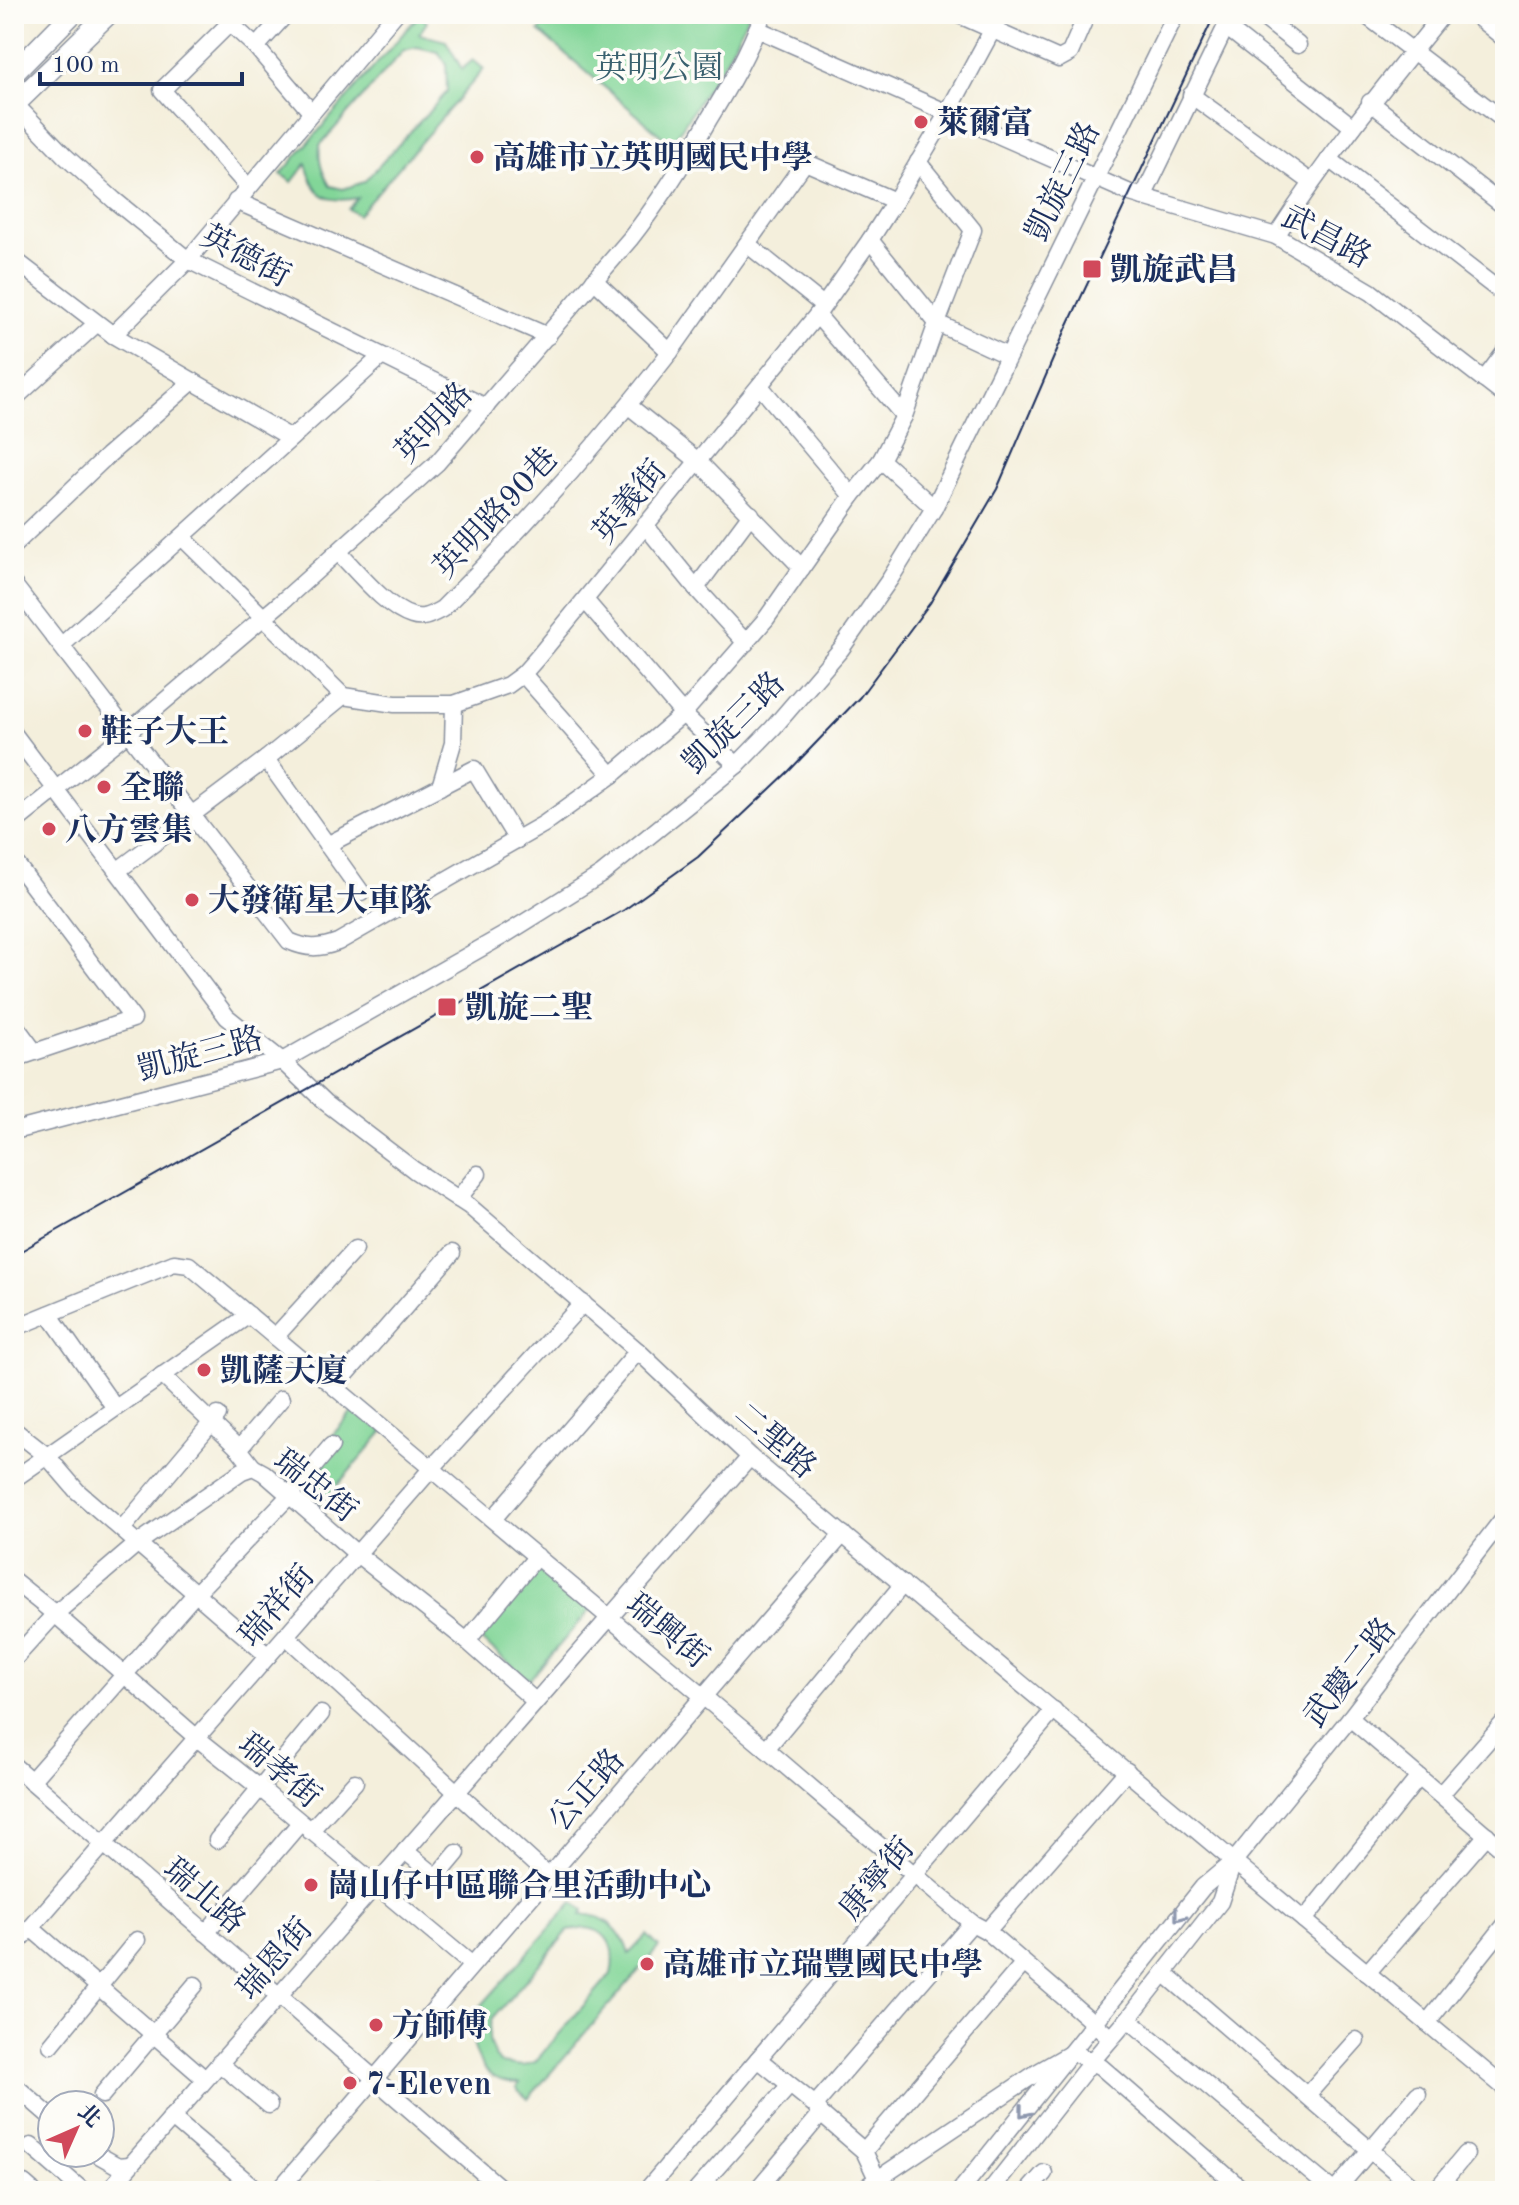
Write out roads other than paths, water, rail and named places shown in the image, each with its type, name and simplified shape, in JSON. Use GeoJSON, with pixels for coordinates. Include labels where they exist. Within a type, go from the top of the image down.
{"type":"FeatureCollection","features":[{"type":"Feature","properties":{"kind":"street"},"geometry":{"type":"LineString","coordinates":[[14,73],[72,14]]}},
{"type":"Feature","properties":{"kind":"street"},"geometry":{"type":"LineString","coordinates":[[14,104],[108,14]]}},
{"type":"Feature","properties":{"kind":"street"},"geometry":{"type":"LineString","coordinates":[[256,47],[286,14]]}},
{"type":"Feature","properties":{"kind":"street"},"geometry":{"type":"LineString","coordinates":[[375,14],[379,31]]}},
{"type":"Feature","properties":{"kind":"street"},"geometry":{"type":"LineString","coordinates":[[113,335],[188,260],[395,14]]}},
{"type":"Feature","properties":{"kind":"street"},"geometry":{"type":"LineString","coordinates":[[957,14],[997,22],[1059,59],[1070,53],[1087,14]]}},
{"type":"Feature","properties":{"kind":"street","name":"凱旋三路"},"geometry":{"type":"LineString","coordinates":[[14,1131],[282,1061],[506,934],[602,874],[737,765],[841,649],[934,508],[1176,14]]}},
{"type":"Feature","properties":{"kind":"street"},"geometry":{"type":"LineString","coordinates":[[1259,14],[1298,45]]}},
{"type":"Feature","properties":{"kind":"street"},"geometry":{"type":"LineString","coordinates":[[1364,14],[1505,121]]}},
{"type":"Feature","properties":{"kind":"street"},"geometry":{"type":"LineString","coordinates":[[1276,236],[1370,102],[1443,14]]}},
{"type":"Feature","properties":{"kind":"street"},"geometry":{"type":"LineString","coordinates":[[1474,14],[1505,39]]}},
{"type":"Feature","properties":{"kind":"street"},"geometry":{"type":"LineString","coordinates":[[248,187],[162,90],[234,18],[311,112]]}},
{"type":"Feature","properties":{"kind":"street"},"geometry":{"type":"LineString","coordinates":[[1143,197],[1229,21],[1353,127]]}},
{"type":"Feature","properties":{"kind":"street","name":"武昌路"},"geometry":{"type":"LineString","coordinates":[[760,22],[947,114],[1094,178],[1143,197],[1276,236],[1371,292],[1505,396]]}},
{"type":"Feature","properties":{"kind":"street","name":"英明路"},"geometry":{"type":"LineString","coordinates":[[14,823],[128,732],[339,553],[437,463],[630,239],[674,179],[741,65],[760,22]]}},
{"type":"Feature","properties":{"kind":"street","name":"英義街"},"geometry":{"type":"LineString","coordinates":[[343,696],[395,704],[454,704],[508,685],[523,674],[820,310],[895,201],[997,22]]}},
{"type":"Feature","properties":{"kind":"street"},"geometry":{"type":"LineString","coordinates":[[1191,95],[1311,182]]}},
{"type":"Feature","properties":{"kind":"street"},"geometry":{"type":"LineString","coordinates":[[1370,102],[1505,207]]}},
{"type":"Feature","properties":{"kind":"street","name":"英德街"},"geometry":{"type":"LineString","coordinates":[[14,104],[114,200],[188,260],[486,407]]}},
{"type":"Feature","properties":{"kind":"street"},"geometry":{"type":"LineString","coordinates":[[1329,159],[1505,295]]}},
{"type":"Feature","properties":{"kind":"street","name":"英明路90巷"},"geometry":{"type":"LineString","coordinates":[[339,553],[395,608],[413,617],[428,617],[442,609],[502,548],[629,406],[805,162],[895,201]]}},
{"type":"Feature","properties":{"kind":"street"},"geometry":{"type":"LineString","coordinates":[[14,585],[289,941],[302,947],[319,949],[338,942],[544,824],[612,775],[683,714],[746,643],[802,568],[881,460],[904,416],[973,230],[918,162]]}},
{"type":"Feature","properties":{"kind":"street"},"geometry":{"type":"LineString","coordinates":[[236,201],[548,336]]}},
{"type":"Feature","properties":{"kind":"street"},"geometry":{"type":"LineString","coordinates":[[870,240],[937,323],[1008,356]]}},
{"type":"Feature","properties":{"kind":"street"},"geometry":{"type":"LineString","coordinates":[[747,244],[820,310],[904,416]]}},
{"type":"Feature","properties":{"kind":"street"},"geometry":{"type":"LineString","coordinates":[[14,262],[113,335],[291,438]]}},
{"type":"Feature","properties":{"kind":"street"},"geometry":{"type":"LineString","coordinates":[[594,280],[670,352]]}},
{"type":"Feature","properties":{"kind":"street"},"geometry":{"type":"LineString","coordinates":[[14,399],[96,324]]}},
{"type":"Feature","properties":{"kind":"street"},"geometry":{"type":"LineString","coordinates":[[1484,380],[1505,352]]}},
{"type":"Feature","properties":{"kind":"street"},"geometry":{"type":"LineString","coordinates":[[62,645],[382,356]]}},
{"type":"Feature","properties":{"kind":"street"},"geometry":{"type":"LineString","coordinates":[[14,545],[107,456],[193,381]]}},
{"type":"Feature","properties":{"kind":"street"},"geometry":{"type":"LineString","coordinates":[[760,386],[852,496]]}},
{"type":"Feature","properties":{"kind":"street"},"geometry":{"type":"LineString","coordinates":[[629,406],[698,461],[802,568]]}},
{"type":"Feature","properties":{"kind":"street"},"geometry":{"type":"LineString","coordinates":[[881,460],[934,508]]}},
{"type":"Feature","properties":{"kind":"street"},"geometry":{"type":"LineString","coordinates":[[696,588],[751,514]]}},
{"type":"Feature","properties":{"kind":"street"},"geometry":{"type":"LineString","coordinates":[[645,525],[746,643]]}},
{"type":"Feature","properties":{"kind":"street"},"geometry":{"type":"LineString","coordinates":[[117,871],[266,759],[343,696],[182,537]]}},
{"type":"Feature","properties":{"kind":"street"},"geometry":{"type":"LineString","coordinates":[[585,600],[683,714],[737,765]]}},
{"type":"Feature","properties":{"kind":"street"},"geometry":{"type":"LineString","coordinates":[[523,674],[612,775]]}},
{"type":"Feature","properties":{"kind":"street"},"geometry":{"type":"LineString","coordinates":[[440,787],[453,743],[454,704]]}},
{"type":"Feature","properties":{"kind":"street","name":"二聖路"},"geometry":{"type":"LineString","coordinates":[[14,734],[227,1017],[282,1061],[325,1102],[414,1170],[458,1199],[583,1303],[750,1457],[1505,2088]]}},
{"type":"Feature","properties":{"kind":"street"},"geometry":{"type":"LineString","coordinates":[[266,759],[361,892]]}},
{"type":"Feature","properties":{"kind":"street"},"geometry":{"type":"LineString","coordinates":[[327,845],[474,769],[517,840]]}},
{"type":"Feature","properties":{"kind":"street"},"geometry":{"type":"LineString","coordinates":[[14,861],[133,1019],[14,1059]]}},
{"type":"Feature","properties":{"kind":"street"},"geometry":{"type":"LineString","coordinates":[[14,1024],[34,1051]]}},
{"type":"Feature","properties":{"kind":"street"},"geometry":{"type":"LineString","coordinates":[[458,1199],[478,1174]]}},
{"type":"Feature","properties":{"kind":"street"},"geometry":{"type":"LineString","coordinates":[[275,1337],[355,1249]]}},
{"type":"Feature","properties":{"kind":"street"},"geometry":{"type":"LineString","coordinates":[[335,1387],[452,1253]]}},
{"type":"Feature","properties":{"kind":"street","name":"瑞興街"},"geometry":{"type":"LineString","coordinates":[[49,1314],[174,1263],[189,1265],[1111,2038]]}},
{"type":"Feature","properties":{"kind":"street","name":"瑞祥街"},"geometry":{"type":"LineString","coordinates":[[21,1933],[104,1844],[432,1468],[583,1303]]}},
{"type":"Feature","properties":{"kind":"street"},"geometry":{"type":"LineString","coordinates":[[14,1328],[49,1314],[115,1408]]}},
{"type":"Feature","properties":{"kind":"street"},"geometry":{"type":"LineString","coordinates":[[14,1479],[249,1315]]}},
{"type":"Feature","properties":{"kind":"street"},"geometry":{"type":"LineString","coordinates":[[493,1519],[638,1351]]}},
{"type":"Feature","properties":{"kind":"street"},"geometry":{"type":"LineString","coordinates":[[162,1375],[215,1419],[253,1467]]}},
{"type":"Feature","properties":{"kind":"street"},"geometry":{"type":"LineString","coordinates":[[239,1449],[281,1399]]}},
{"type":"Feature","properties":{"kind":"street"},"geometry":{"type":"LineString","coordinates":[[122,1529],[215,1419]]}},
{"type":"Feature","properties":{"kind":"street"},"geometry":{"type":"LineString","coordinates":[[14,1430],[47,1456],[77,1491],[268,1656]]}},
{"type":"Feature","properties":{"kind":"street"},"geometry":{"type":"LineString","coordinates":[[31,1781],[196,1593],[290,1495],[331,1446]]}},
{"type":"Feature","properties":{"kind":"street","name":"瑞恩街"},"geometry":{"type":"LineString","coordinates":[[108,2191],[750,1457]]}},
{"type":"Feature","properties":{"kind":"street","name":"瑞忠街"},"geometry":{"type":"LineString","coordinates":[[14,1659],[55,1614],[138,1543],[242,1471],[253,1467],[467,1641],[535,1701]]}},
{"type":"Feature","properties":{"kind":"street","name":"武慶二路"},"geometry":{"type":"LineString","coordinates":[[868,2187],[1038,2072],[1073,2052],[1203,1887],[1234,1861],[1350,1718],[1505,1516]]}},
{"type":"Feature","properties":{"kind":"street","name":"公正路"},"geometry":{"type":"LineString","coordinates":[[278,2191],[843,1534]]}},
{"type":"Feature","properties":{"kind":"street"},"geometry":{"type":"LineString","coordinates":[[467,1641],[537,1556]]}},
{"type":"Feature","properties":{"kind":"street","name":"瑞孝街"},"geometry":{"type":"LineString","coordinates":[[14,1581],[197,1738],[472,1965]]}},
{"type":"Feature","properties":{"kind":"street"},"geometry":{"type":"LineString","coordinates":[[766,1749],[903,1584]]}},
{"type":"Feature","properties":{"kind":"street"},"geometry":{"type":"LineString","coordinates":[[286,1636],[548,1876]]}},
{"type":"Feature","properties":{"kind":"street","name":"康寧街"},"geometry":{"type":"LineString","coordinates":[[646,2191],[1054,1710]]}},
{"type":"Feature","properties":{"kind":"street"},"geometry":{"type":"LineString","coordinates":[[217,1840],[321,1714]]}},
{"type":"Feature","properties":{"kind":"street"},"geometry":{"type":"LineString","coordinates":[[1350,1718],[1504,1848]]}},
{"type":"Feature","properties":{"kind":"street"},"geometry":{"type":"LineString","coordinates":[[1440,1795],[1505,1721]]}},
{"type":"Feature","properties":{"kind":"street","name":"瑞北路"},"geometry":{"type":"LineString","coordinates":[[14,1766],[504,2191]]}},
{"type":"Feature","properties":{"kind":"street"},"geometry":{"type":"LineString","coordinates":[[756,2191],[818,2110],[980,1927],[1127,1771]]}},
{"type":"Feature","properties":{"kind":"street"},"geometry":{"type":"LineString","coordinates":[[1304,1920],[1419,1777]]}},
{"type":"Feature","properties":{"kind":"street"},"geometry":{"type":"LineString","coordinates":[[206,1933],[305,1827],[355,1782]]}},
{"type":"Feature","properties":{"kind":"street"},"geometry":{"type":"LineString","coordinates":[[1367,1973],[1487,1835]]}},
{"type":"Feature","properties":{"kind":"street"},"geometry":{"type":"LineString","coordinates":[[405,1851],[437,1877],[457,1853]]}},
{"type":"Feature","properties":{"kind":"street","name":"武慶二路"},"geometry":{"type":"LineString","coordinates":[[990,2191],[1220,1902],[1234,1861]]}},
{"type":"Feature","properties":{"kind":"street"},"geometry":{"type":"LineString","coordinates":[[1427,2023],[1505,1925]]}},
{"type":"Feature","properties":{"kind":"street"},"geometry":{"type":"LineString","coordinates":[[21,1933],[100,1987],[205,2079]]}},
{"type":"Feature","properties":{"kind":"street"},"geometry":{"type":"LineString","coordinates":[[51,2045],[137,1940]]}},
{"type":"Feature","properties":{"kind":"street"},"geometry":{"type":"LineString","coordinates":[[864,2151],[1023,1964]]}},
{"type":"Feature","properties":{"kind":"street"},"geometry":{"type":"LineString","coordinates":[[1164,1973],[1418,2191]]}},
{"type":"Feature","properties":{"kind":"street"},"geometry":{"type":"LineString","coordinates":[[107,2089],[195,1985]]}},
{"type":"Feature","properties":{"kind":"street"},"geometry":{"type":"LineString","coordinates":[[1128,2019],[1334,2191],[1418,2094]]}},
{"type":"Feature","properties":{"kind":"street"},"geometry":{"type":"LineString","coordinates":[[1307,2095],[1356,2040]]}},
{"type":"Feature","properties":{"kind":"street"},"geometry":{"type":"LineString","coordinates":[[960,2191],[1073,2052],[1092,2061],[1244,2191]]}},
{"type":"Feature","properties":{"kind":"street"},"geometry":{"type":"LineString","coordinates":[[758,2059],[864,2151],[868,2187]]}},
{"type":"Feature","properties":{"kind":"street"},"geometry":{"type":"LineString","coordinates":[[219,2063],[269,2105]]}},
{"type":"Feature","properties":{"kind":"street"},"geometry":{"type":"LineString","coordinates":[[14,2085],[36,2104]]}},
{"type":"Feature","properties":{"kind":"street"},"geometry":{"type":"LineString","coordinates":[[696,2191],[789,2086]]}},
{"type":"Feature","properties":{"kind":"street"},"geometry":{"type":"LineString","coordinates":[[171,2117],[258,2191]]}},
{"type":"Feature","properties":{"kind":"street"},"geometry":{"type":"LineString","coordinates":[[31,2146],[83,2191]]}},
{"type":"Feature","properties":{"kind":"street"},"geometry":{"type":"LineString","coordinates":[[1435,2191],[1466,2154]]}},
{"type":"Feature","properties":{"kind":"street"},"geometry":{"type":"LineString","coordinates":[[116,2165],[129,2165]]}},
{"type":"Feature","properties":{"kind":"street"},"geometry":{"type":"LineString","coordinates":[[1028,2191],[1044,2173]]}},
{"type":"Feature","properties":{"kind":"street"},"geometry":{"type":"LineString","coordinates":[[1390,2191],[1402,2177]]}},
{"type":"Feature","properties":{"kind":"tram line"},"geometry":{"type":"LineString","coordinates":[[14,1255],[624,910],[698,857],[789,771],[860,697],[930,603],[997,489],[1066,329],[1215,14]]}},
{"type":"Feature","properties":{"kind":"place","name":"萊爾富"},"geometry":{"type":"Point","coordinates":[921,122]}},
{"type":"Feature","properties":{"kind":"place","name":"高雄市立英明國民中學"},"geometry":{"type":"Point","coordinates":[477,157]}},
{"type":"Feature","properties":{"kind":"place","name":"凱旋武昌"},"geometry":{"type":"Point","coordinates":[1092,269]}},
{"type":"Feature","properties":{"kind":"place","name":"鞋子大王"},"geometry":{"type":"Point","coordinates":[85,731]}},
{"type":"Feature","properties":{"kind":"place","name":"全聯"},"geometry":{"type":"Point","coordinates":[104,787]}},
{"type":"Feature","properties":{"kind":"place","name":"八方雲集"},"geometry":{"type":"Point","coordinates":[49,829]}},
{"type":"Feature","properties":{"kind":"place","name":"大發衛星大車隊"},"geometry":{"type":"Point","coordinates":[192,900]}},
{"type":"Feature","properties":{"kind":"place","name":"凱旋二聖"},"geometry":{"type":"Point","coordinates":[447,1007]}},
{"type":"Feature","properties":{"kind":"place","name":"凱薩天廈"},"geometry":{"type":"Point","coordinates":[204,1370]}},
{"type":"Feature","properties":{"kind":"place","name":"崗山仔中區聯合里活動中心"},"geometry":{"type":"Point","coordinates":[311,1885]}},
{"type":"Feature","properties":{"kind":"place","name":"高雄市立瑞豐國民中學"},"geometry":{"type":"Point","coordinates":[647,1964]}},
{"type":"Feature","properties":{"kind":"place","name":"方師傅"},"geometry":{"type":"Point","coordinates":[376,2025]}},
{"type":"Feature","properties":{"kind":"place","name":"7-Eleven"},"geometry":{"type":"Point","coordinates":[350,2083]}},
{"type":"Feature","properties":{"kind":"park label","name":"英明公園"},"geometry":{"type":"Point","coordinates":[659,67]}}]}
